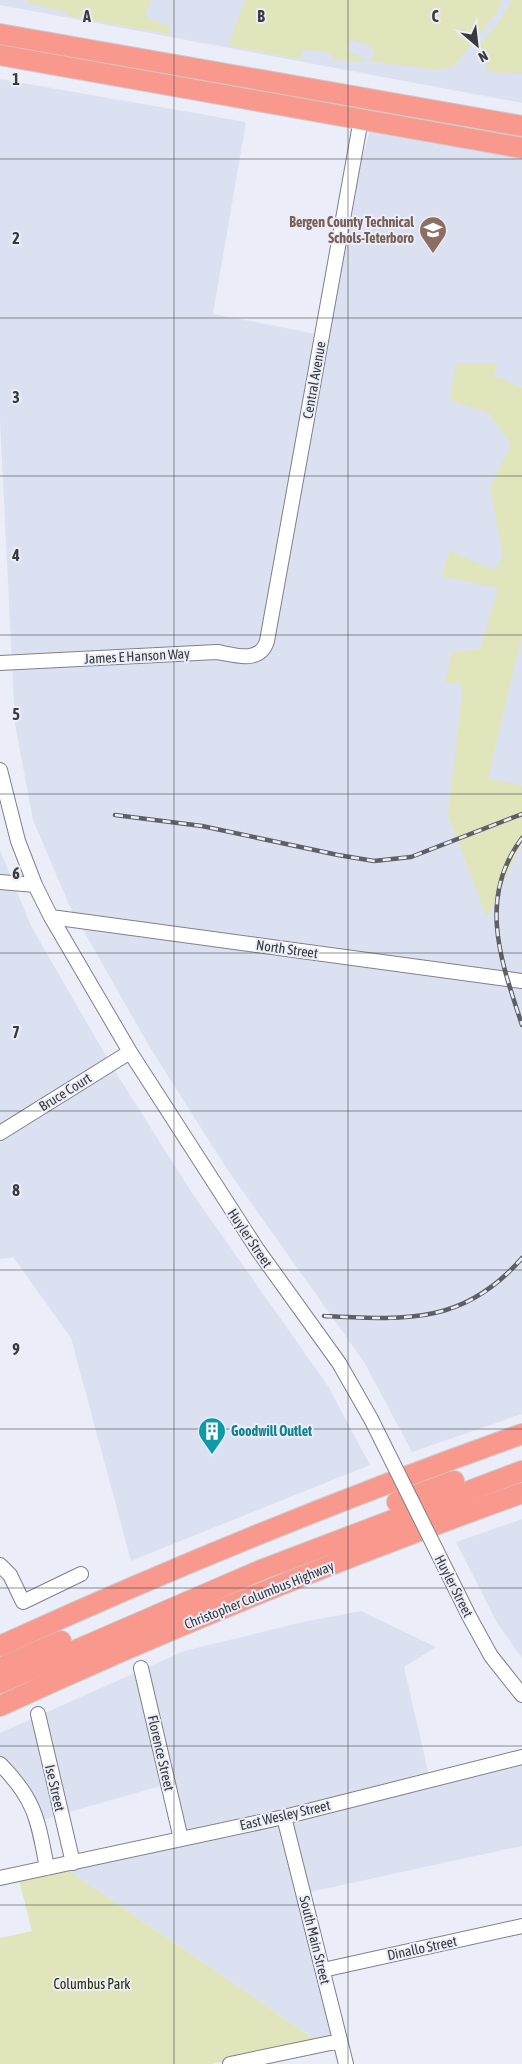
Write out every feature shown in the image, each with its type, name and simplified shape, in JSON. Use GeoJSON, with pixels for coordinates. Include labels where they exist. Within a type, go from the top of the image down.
{"type":"FeatureCollection","features":[{"type":"Feature","properties":{"kind":"highway"},"geometry":{"type":"LineString","coordinates":[[0,34],[522,126]]}},
{"type":"Feature","properties":{"kind":"highway"},"geometry":{"type":"LineString","coordinates":[[2,54],[151,61]]}},
{"type":"Feature","properties":{"kind":"highway"},"geometry":{"type":"LineString","coordinates":[[2,54],[522,148]]}},
{"type":"Feature","properties":{"kind":"highway"},"geometry":{"type":"LineString","coordinates":[[0,1646],[121,1592],[280,1526],[522,1434]]}},
{"type":"Feature","properties":{"kind":"highway"},"geometry":{"type":"LineString","coordinates":[[0,1668],[218,1573],[394,1503],[522,1456]]}},
{"type":"Feature","properties":{"kind":"highway","name":"Christopher Columbus Highway"},"geometry":{"type":"LineString","coordinates":[[0,1683],[269,1567],[522,1471]]}},
{"type":"Feature","properties":{"kind":"highway","name":"Christopher Columbus Highway"},"geometry":{"type":"LineString","coordinates":[[0,1706],[245,1600],[416,1532],[522,1493]]}},
{"type":"Feature","properties":{"kind":"street","name":"Central Avenue"},"geometry":{"type":"LineString","coordinates":[[267,642],[361,119]]}},
{"type":"Feature","properties":{"kind":"street","name":"James E Hanson Way"},"geometry":{"type":"LineString","coordinates":[[0,663],[217,652],[249,656],[262,652],[267,642]]}},
{"type":"Feature","properties":{"kind":"street","name":"Huyler Street"},"geometry":{"type":"LineString","coordinates":[[0,770],[18,841],[35,885],[51,918],[130,1052],[257,1250],[339,1363],[371,1418],[469,1616],[492,1656],[522,1695]]}},
{"type":"Feature","properties":{"kind":"street"},"geometry":{"type":"LineString","coordinates":[[0,882],[35,885]]}},
{"type":"Feature","properties":{"kind":"street","name":"North Street"},"geometry":{"type":"LineString","coordinates":[[51,918],[522,981]]}},
{"type":"Feature","properties":{"kind":"street","name":"Bruce Court"},"geometry":{"type":"LineString","coordinates":[[0,1133],[130,1052]]}},
{"type":"Feature","properties":{"kind":"street"},"geometry":{"type":"LineString","coordinates":[[0,1565],[10,1575],[23,1602],[81,1574]]}},
{"type":"Feature","properties":{"kind":"street","name":"Florence Street"},"geometry":{"type":"LineString","coordinates":[[141,1668],[181,1839]]}},
{"type":"Feature","properties":{"kind":"street","name":"Ise Street"},"geometry":{"type":"LineString","coordinates":[[38,1714],[72,1863]]}},
{"type":"Feature","properties":{"kind":"street","name":"East Wesley Street"},"geometry":{"type":"LineString","coordinates":[[2,1875],[72,1863],[284,1816],[522,1757]]}},
{"type":"Feature","properties":{"kind":"street"},"geometry":{"type":"LineString","coordinates":[[0,1764],[31,1804],[38,1821],[47,1868]]}},
{"type":"Feature","properties":{"kind":"street","name":"South Main Street"},"geometry":{"type":"LineString","coordinates":[[284,1816],[346,2064]]}},
{"type":"Feature","properties":{"kind":"street","name":"Dinallo Street"},"geometry":{"type":"LineString","coordinates":[[323,1970],[522,1926]]}},
{"type":"Feature","properties":{"kind":"street"},"geometry":{"type":"LineString","coordinates":[[230,2064],[340,2041]]}},
{"type":"Feature","properties":{"kind":"shaded area"},"geometry":{"type":"Polygon","coordinates":[[[0,0],[522,0],[522,103],[0,5],[0,0]]]}},
{"type":"Feature","properties":{"kind":"shaded area"},"geometry":{"type":"Polygon","coordinates":[[[0,79],[246,122],[213,314],[322,335],[331,335],[332,312],[352,217],[359,169],[370,130],[522,157],[522,1414],[412,1452],[364,1362],[227,1169],[149,1046],[70,907],[33,820],[15,724],[0,421],[0,79]]]}},
{"type":"Feature","properties":{"kind":"shaded area"},"geometry":{"type":"Polygon","coordinates":[[[0,850],[31,926],[113,1068],[192,1193],[328,1386],[370,1465],[131,1561],[71,1338],[13,1257],[0,1259],[0,850]]]}},
{"type":"Feature","properties":{"kind":"shaded area"},"geometry":{"type":"Polygon","coordinates":[[[522,1519],[522,1658],[497,1623],[456,1542],[522,1519]]]}},
{"type":"Feature","properties":{"kind":"shaded area"},"geometry":{"type":"Polygon","coordinates":[[[361,1611],[436,1647],[404,1667],[430,1780],[522,1759],[522,1846],[301,1894],[337,2036],[316,2040],[62,1866],[180,1839],[167,1784],[38,1821],[0,1764],[0,1733],[184,1651],[303,1622],[361,1611]]]}},
{"type":"Feature","properties":{"kind":"green space"},"geometry":{"type":"Polygon","coordinates":[[[24,0],[151,0],[145,17],[171,27],[169,34],[68,16],[68,12],[35,5],[24,0]]]}},
{"type":"Feature","properties":{"kind":"green space"},"geometry":{"type":"Polygon","coordinates":[[[245,0],[502,0],[497,12],[453,67],[439,70],[367,61],[373,58],[374,50],[366,44],[352,40],[348,45],[349,52],[360,56],[365,62],[331,59],[332,53],[303,49],[300,59],[228,46],[245,0]]]}},
{"type":"Feature","properties":{"kind":"green space"},"geometry":{"type":"Polygon","coordinates":[[[512,0],[522,0],[522,73],[487,72],[486,64],[478,54],[477,48],[499,22],[512,0]]]}},
{"type":"Feature","properties":{"kind":"green space"},"geometry":{"type":"Polygon","coordinates":[[[456,363],[497,363],[494,375],[522,388],[522,635],[488,778],[522,786],[522,843],[487,918],[448,815],[463,685],[445,682],[452,652],[480,649],[498,588],[441,576],[450,551],[494,570],[503,557],[490,487],[511,445],[489,413],[450,400],[456,363]]]}},
{"type":"Feature","properties":{"kind":"green space","name":"Columbus Park"},"geometry":{"type":"Polygon","coordinates":[[[62,1866],[316,2040],[211,2064],[0,2064],[0,1938],[32,1931],[18,1876],[62,1866]]]}},
{"type":"Feature","properties":{"kind":"railway"},"geometry":{"type":"LineString","coordinates":[[115,815],[202,826],[374,861],[411,857],[522,814]]}},
{"type":"Feature","properties":{"kind":"railway"},"geometry":{"type":"LineString","coordinates":[[522,838],[508,861],[500,884],[497,907],[497,930],[501,954],[522,1025]]}},
{"type":"Feature","properties":{"kind":"railway"},"geometry":{"type":"LineString","coordinates":[[324,1316],[381,1318],[432,1314],[455,1307],[478,1296],[500,1280],[522,1258]]}},
{"type":"Feature","properties":{"kind":"place","name":"Bergen County Technical Schols-Teterboro"},"geometry":{"type":"Point","coordinates":[433,254]}},
{"type":"Feature","properties":{"kind":"place","name":"Goodwill Outlet"},"geometry":{"type":"Point","coordinates":[212,1455]}}]}
